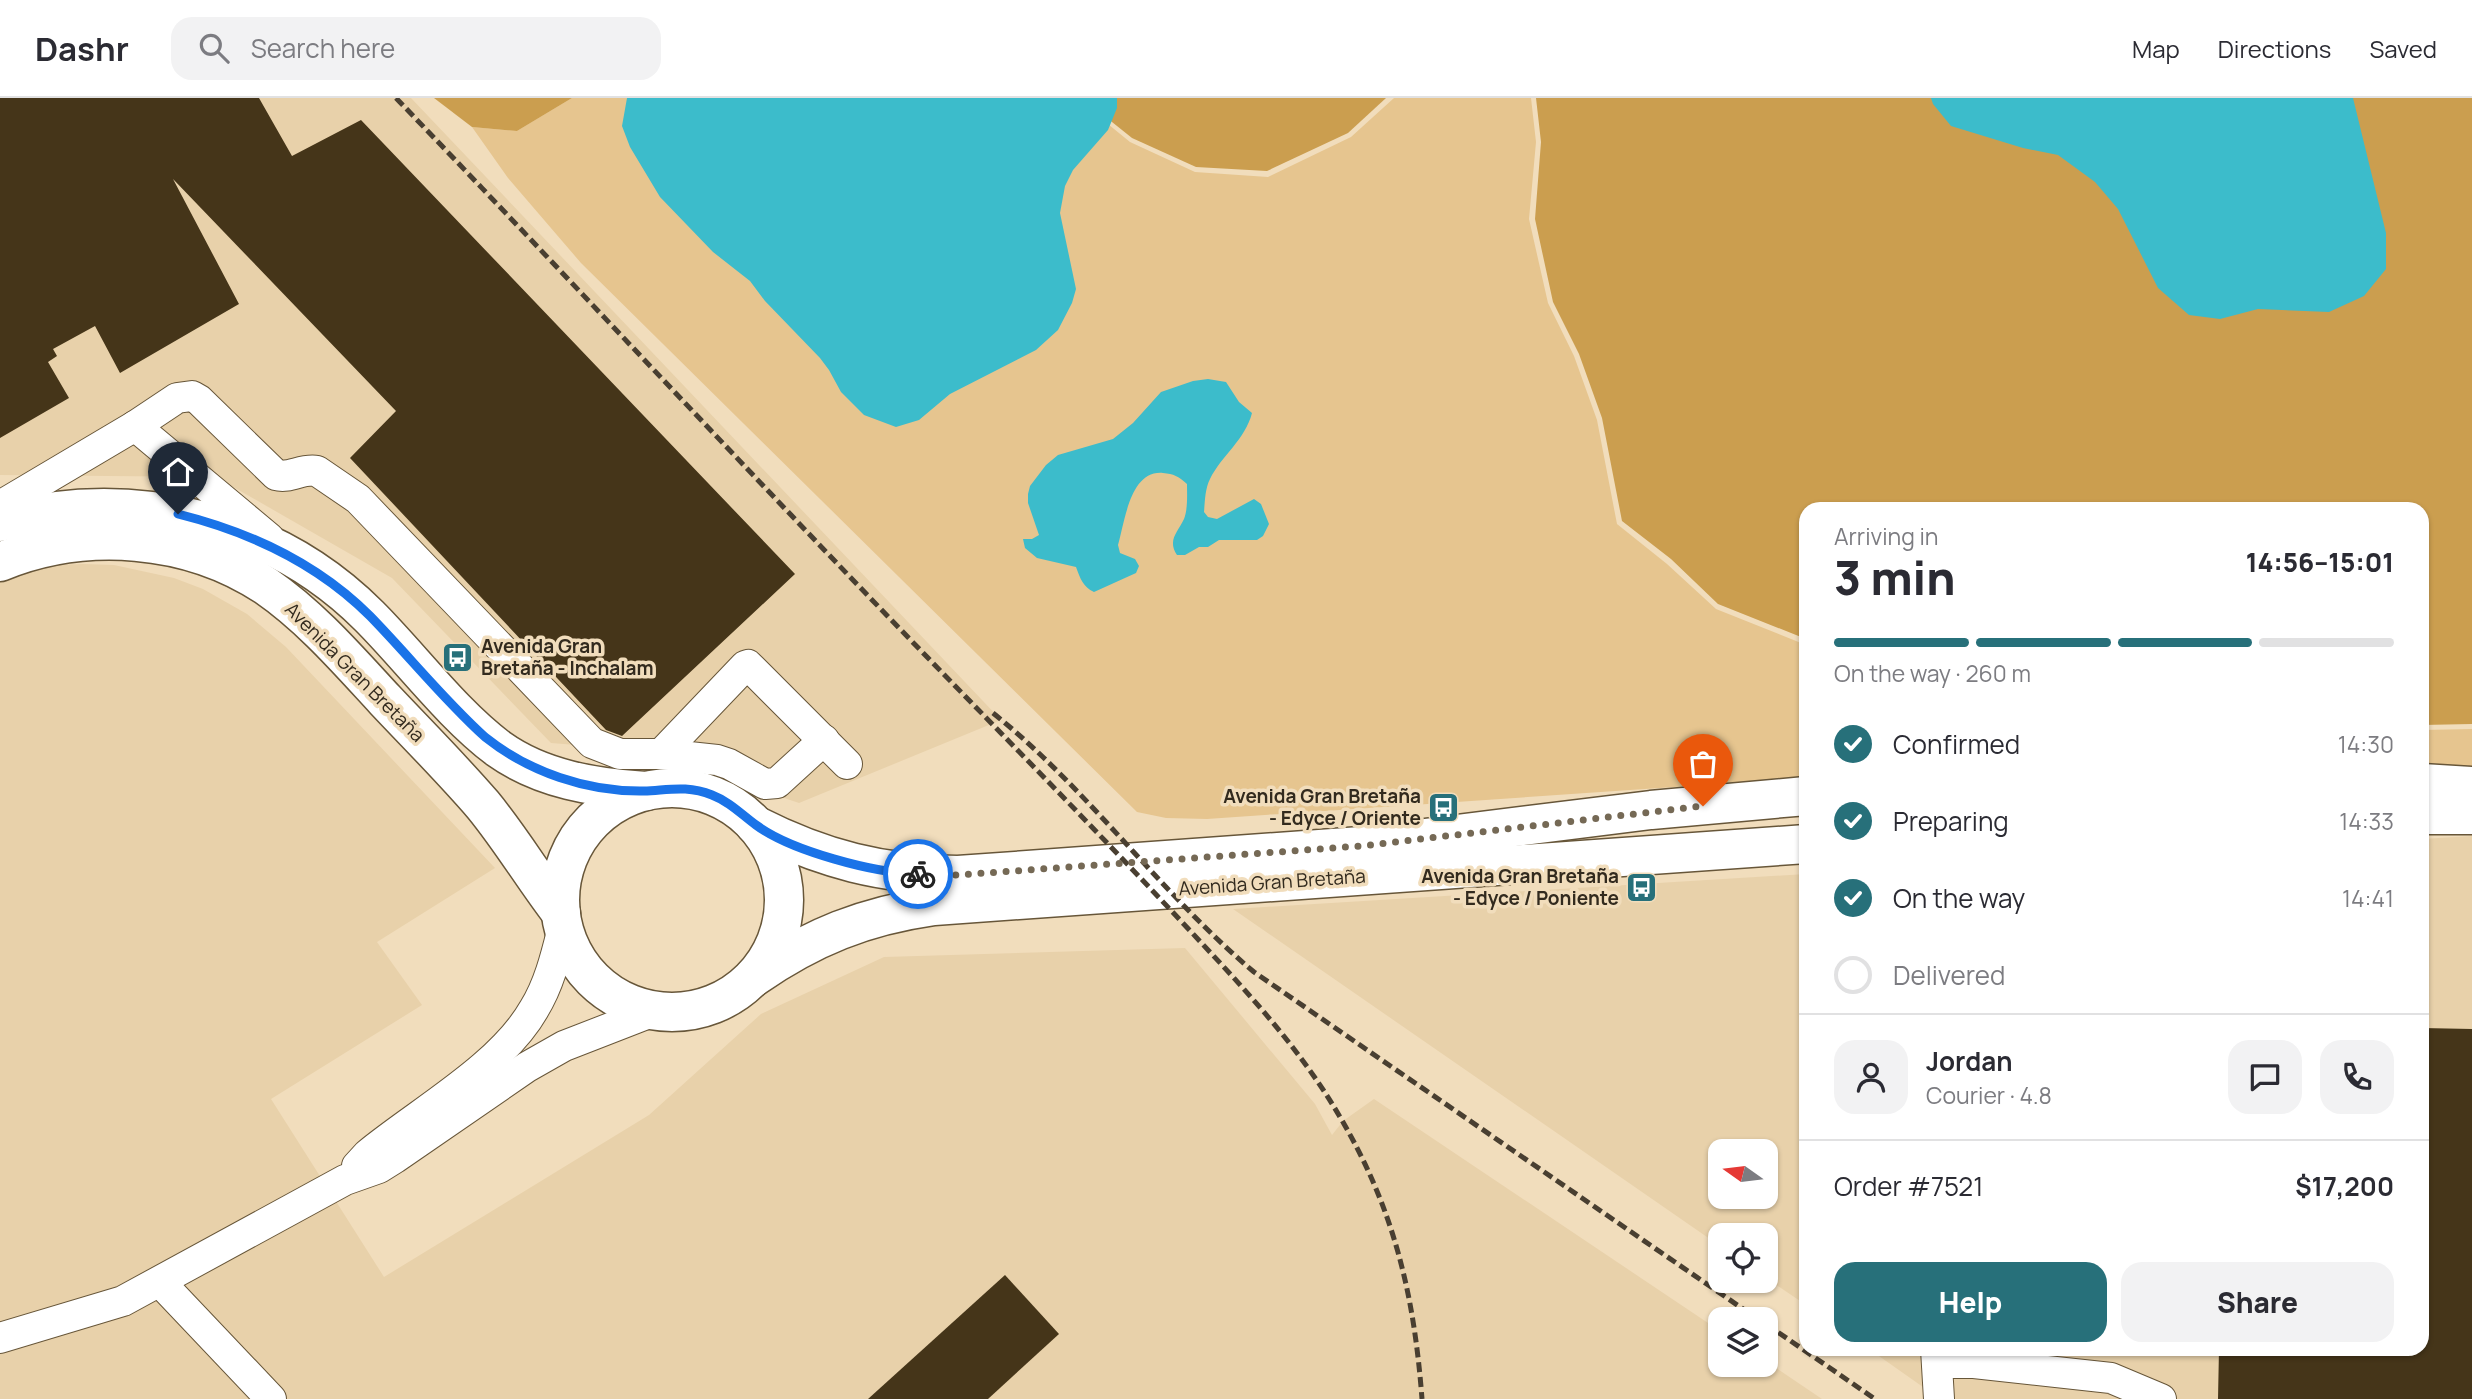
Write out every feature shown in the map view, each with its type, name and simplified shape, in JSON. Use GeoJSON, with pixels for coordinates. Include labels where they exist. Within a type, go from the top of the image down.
{"type":"FeatureCollection","features":[{"type":"Feature","properties":{"kind":"main road"},"geometry":{"type":"LineString","coordinates":[[0,522],[69,508],[119,507],[178,514],[225,527],[288,554],[354,602],[474,727],[501,750],[532,767],[600,787],[646,791],[672,788],[712,795],[736,807],[765,836],[778,864],[784,909],[774,945],[754,977],[729,997],[715,1004],[685,1012],[654,1011],[623,1001],[596,983],[576,958],[562,921],[562,881],[566,865],[580,836],[603,812],[646,791]]}},
{"type":"Feature","properties":{"kind":"main road","name":"Avenida Gran Bretaña"},"geometry":{"type":"LineString","coordinates":[[0,562],[39,549],[69,543],[148,543],[199,554],[265,586],[303,616],[332,644],[461,782],[503,832],[562,921]]}},
{"type":"Feature","properties":{"kind":"main road"},"geometry":{"type":"LineString","coordinates":[[2429,783],[2472,786]]}},
{"type":"Feature","properties":{"kind":"main road","name":"Avenida Gran Bretaña"},"geometry":{"type":"LineString","coordinates":[[755,825],[807,849],[860,865],[912,874],[958,875],[1348,847],[1651,810],[1799,797]]}},
{"type":"Feature","properties":{"kind":"main road"},"geometry":{"type":"LineString","coordinates":[[2429,815],[2472,815]]}},
{"type":"Feature","properties":{"kind":"main road","name":"Avenida Gran Bretaña"},"geometry":{"type":"LineString","coordinates":[[754,977],[806,944],[843,927],[887,914],[934,906],[1799,844]]}},
{"type":"Feature","properties":{"kind":"street"},"geometry":{"type":"LineString","coordinates":[[0,506],[177,398],[192,396],[276,475],[288,477],[309,470],[328,477],[358,499],[592,743],[620,754],[661,754],[717,760],[771,785],[777,783],[824,740]]}},
{"type":"Feature","properties":{"kind":"street"},"geometry":{"type":"LineString","coordinates":[[135,426],[288,554]]}},
{"type":"Feature","properties":{"kind":"street"},"geometry":{"type":"LineString","coordinates":[[661,754],[745,666],[748,666],[847,764]]}},
{"type":"Feature","properties":{"kind":"street"},"geometry":{"type":"LineString","coordinates":[[345,1180],[368,1154],[464,1081],[519,1033],[535,1009],[547,983],[562,921]]}},
{"type":"Feature","properties":{"kind":"street"},"geometry":{"type":"LineString","coordinates":[[0,1338],[114,1304],[160,1282],[345,1180],[379,1168],[527,1067],[564,1046],[654,1011]]}},
{"type":"Feature","properties":{"kind":"street"},"geometry":{"type":"LineString","coordinates":[[160,1282],[271,1399]]}},
{"type":"Feature","properties":{"kind":"street"},"geometry":{"type":"LineString","coordinates":[[1938,1399],[1936,1356],[1974,1363],[2111,1378],[2161,1399]]}},
{"type":"Feature","properties":{"kind":"shaded area"},"geometry":{"type":"Polygon","coordinates":[[[0,98],[411,98],[1001,720],[799,803],[627,749],[551,743],[392,578],[216,477],[0,475],[0,98]]]}},
{"type":"Feature","properties":{"kind":"shaded area"},"geometry":{"type":"Polygon","coordinates":[[[434,98],[572,98],[517,131],[472,127],[434,98]]]}},
{"type":"Feature","properties":{"kind":"shaded area"},"geometry":{"type":"Polygon","coordinates":[[[572,98],[1076,98],[1130,142],[1195,172],[1268,177],[1351,137],[1394,98],[1531,98],[1536,142],[1529,219],[1548,303],[1574,356],[1597,420],[1617,524],[1667,564],[1716,609],[1799,642],[1799,778],[1207,819],[1166,818],[1137,812],[581,263],[508,178],[472,127],[517,131],[572,98]]]}},
{"type":"Feature","properties":{"kind":"shaded area"},"geometry":{"type":"Polygon","coordinates":[[[1082,98],[1386,98],[1348,133],[1267,171],[1196,167],[1132,138],[1082,98]]]}},
{"type":"Feature","properties":{"kind":"shaded area"},"geometry":{"type":"Polygon","coordinates":[[[1536,98],[2472,98],[2472,724],[2429,725],[2429,502],[1799,502],[1799,636],[1718,604],[1671,559],[1622,521],[1602,418],[1579,354],[1553,302],[1535,219],[1541,142],[1536,98]]]}},
{"type":"Feature","properties":{"kind":"shaded area"},"geometry":{"type":"Polygon","coordinates":[[[53,565],[114,565],[174,578],[203,589],[247,614],[286,647],[495,868],[377,942],[422,1005],[271,1099],[384,1277],[649,1115],[761,1014],[884,957],[1185,948],[1315,1104],[1332,1135],[1343,1121],[1374,1099],[1708,1323],[1708,1377],[1778,1377],[1778,1369],[1822,1399],[0,1399],[0,576],[53,565]]]}},
{"type":"Feature","properties":{"kind":"shaded area"},"geometry":{"type":"Polygon","coordinates":[[[2472,729],[2472,768],[2429,767],[2429,730],[2472,729]]]}},
{"type":"Feature","properties":{"kind":"shaded area"},"geometry":{"type":"Polygon","coordinates":[[[2472,836],[2472,1399],[1940,1399],[1879,1356],[2429,1356],[2429,839],[2472,836]]]}},
{"type":"Feature","properties":{"kind":"shaded area"},"geometry":{"type":"Polygon","coordinates":[[[1799,874],[1799,1300],[1778,1286],[1778,1223],[1708,1223],[1708,1238],[1233,909],[1799,874]]]}},
{"type":"Feature","properties":{"kind":"water"},"geometry":{"type":"Polygon","coordinates":[[[627,98],[1117,98],[1117,108],[1108,130],[1073,170],[1065,186],[1060,213],[1076,289],[1058,330],[1036,350],[950,394],[919,420],[896,427],[864,415],[841,392],[820,358],[765,301],[750,281],[713,252],[660,197],[630,147],[622,126],[627,98]]]}},
{"type":"Feature","properties":{"kind":"water"},"geometry":{"type":"Polygon","coordinates":[[[1931,98],[2353,98],[2386,233],[2386,269],[2364,296],[2329,312],[2258,309],[2220,319],[2189,315],[2158,288],[2118,209],[2095,182],[2058,155],[2023,148],[1951,126],[1931,98]]]}},
{"type":"Feature","properties":{"kind":"water"},"geometry":{"type":"Polygon","coordinates":[[[1208,379],[1226,382],[1239,402],[1252,413],[1239,439],[1210,479],[1204,512],[1208,517],[1217,519],[1254,499],[1261,504],[1269,524],[1263,536],[1257,540],[1219,540],[1208,547],[1199,547],[1185,555],[1177,555],[1173,540],[1185,515],[1187,484],[1176,476],[1163,473],[1152,474],[1143,480],[1136,488],[1127,511],[1118,545],[1120,553],[1135,559],[1139,566],[1136,573],[1094,592],[1085,585],[1076,567],[1037,558],[1025,548],[1023,539],[1032,539],[1039,535],[1028,503],[1028,494],[1030,486],[1046,465],[1058,455],[1113,439],[1133,423],[1161,392],[1208,379]]]}},
{"type":"Feature","properties":{"kind":"building"},"geometry":{"type":"Polygon","coordinates":[[[0,98],[259,98],[292,156],[361,120],[795,574],[622,736],[606,730],[350,458],[396,411],[173,179],[239,304],[120,373],[95,326],[53,349],[57,356],[48,362],[69,398],[0,438],[0,98]]]}},
{"type":"Feature","properties":{"kind":"building"},"geometry":{"type":"Polygon","coordinates":[[[2429,1028],[2472,1029],[2472,1399],[2218,1399],[2219,1356],[2429,1356],[2429,1028]]]}},
{"type":"Feature","properties":{"kind":"building"},"geometry":{"type":"Polygon","coordinates":[[[1005,1275],[1059,1334],[988,1399],[868,1399],[1005,1275]]]}},
{"type":"Feature","properties":{"kind":"railway"},"geometry":{"type":"LineString","coordinates":[[396,98],[1153,892],[1286,1038],[1340,1117],[1359,1151],[1388,1219],[1407,1288],[1422,1399]]}},
{"type":"Feature","properties":{"kind":"railway"},"geometry":{"type":"LineString","coordinates":[[993,713],[1061,775],[1187,909],[1254,972],[1740,1307]]}},
{"type":"Feature","properties":{"kind":"railway"},"geometry":{"type":"LineString","coordinates":[[1778,1332],[1799,1347]]}},
{"type":"Feature","properties":{"kind":"railway"},"geometry":{"type":"LineString","coordinates":[[1813,1356],[1875,1399]]}},
{"type":"Feature","properties":{"kind":"way so far"},"geometry":{"type":"LineString","coordinates":[[918,874],[958,875],[1341,848],[1519,825],[1703,806]]}},
{"type":"Feature","properties":{"kind":"place","name":"Avenida Gran Bretaña - Inchalam"},"geometry":{"type":"Point","coordinates":[458,657]}},
{"type":"Feature","properties":{"kind":"place","name":"Avenida Gran Bretaña - Edyce / Oriente"},"geometry":{"type":"Point","coordinates":[1444,807]}},
{"type":"Feature","properties":{"kind":"place","name":"Avenida Gran Bretaña - Edyce / Poniente"},"geometry":{"type":"Point","coordinates":[1642,887]}},
{"type":"Feature","properties":{"kind":"route"},"geometry":{"type":"LineString","coordinates":[[178,514],[235,530],[262,541],[288,554],[334,585],[369,615],[474,727],[501,750],[532,767],[600,787],[646,791],[672,788],[699,791],[724,800],[746,815],[755,825],[807,849],[860,865],[918,874]]}}]}
